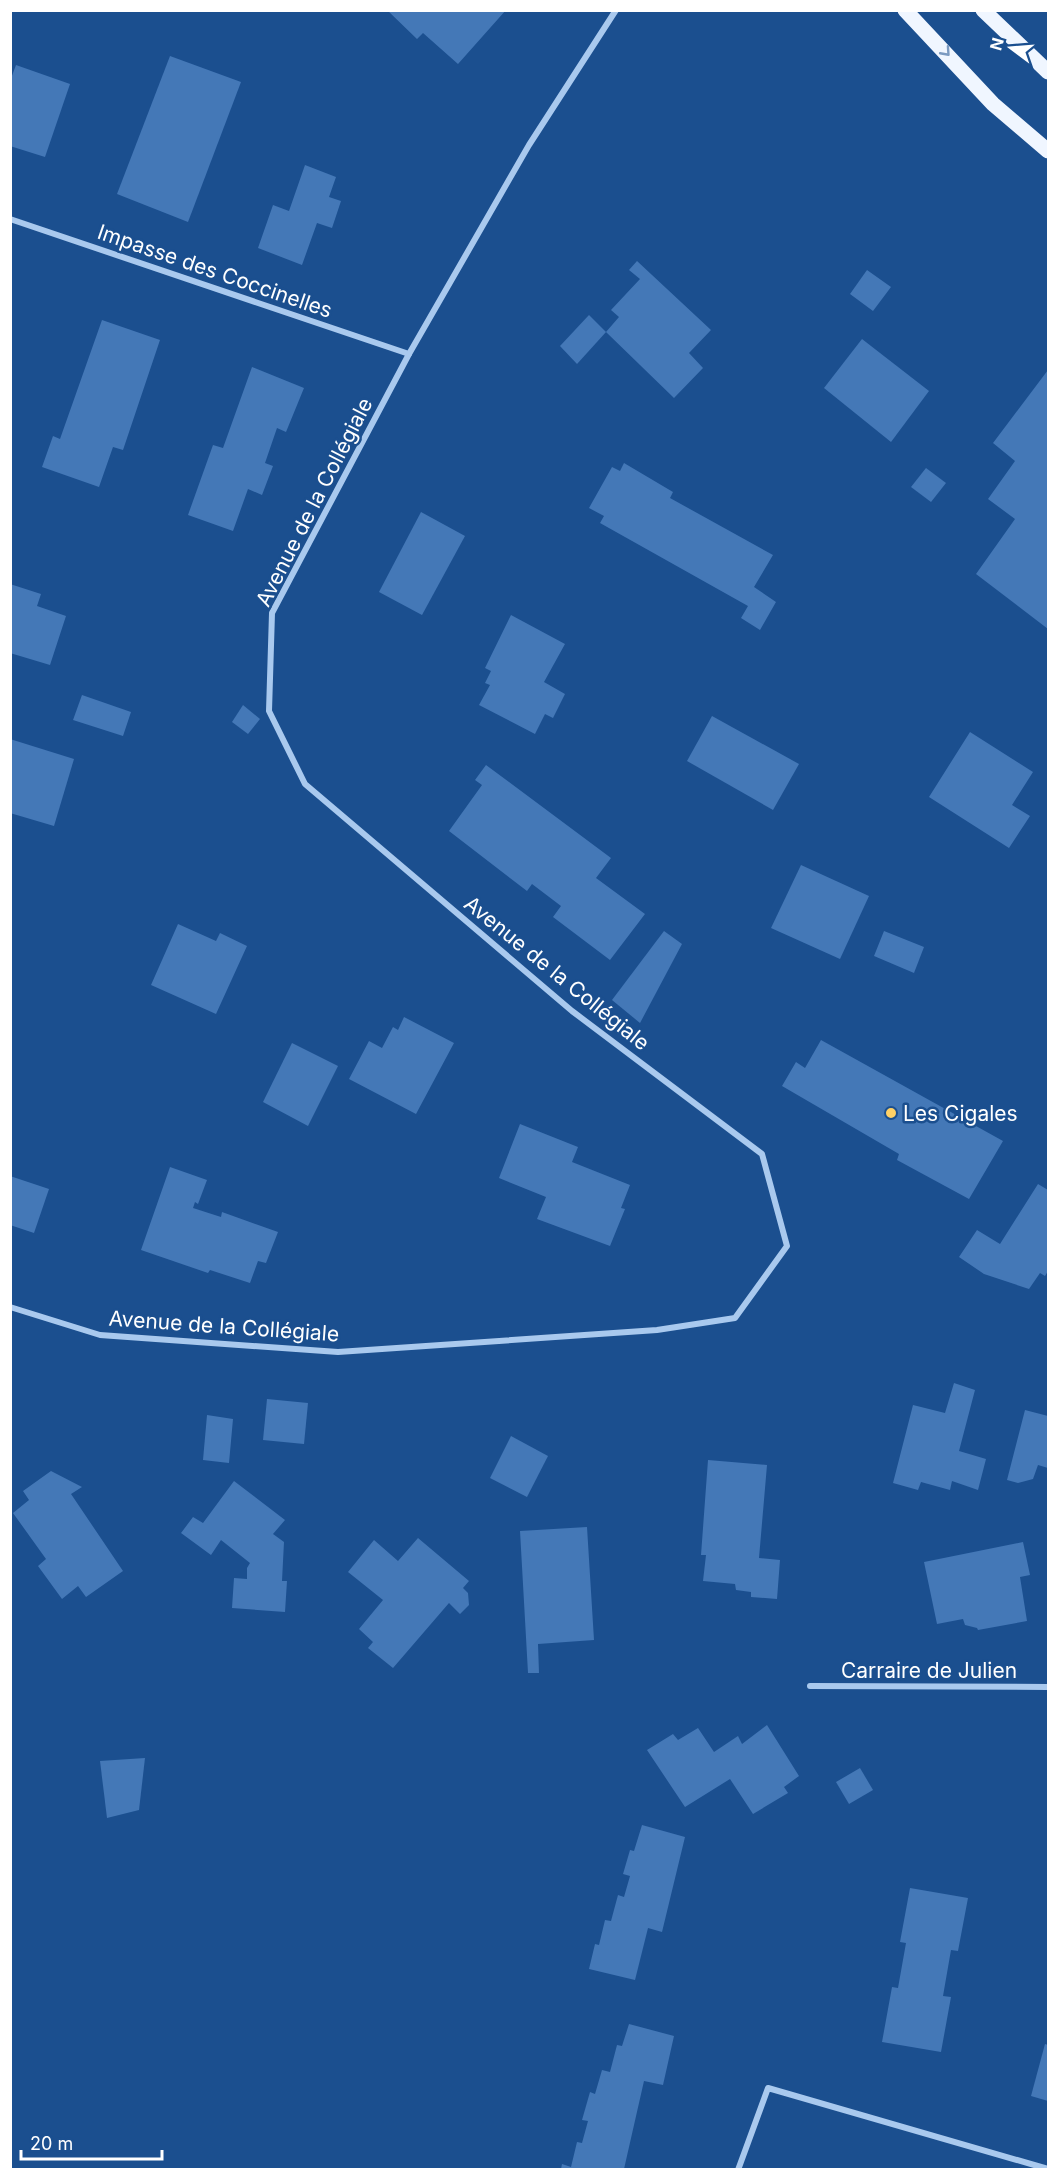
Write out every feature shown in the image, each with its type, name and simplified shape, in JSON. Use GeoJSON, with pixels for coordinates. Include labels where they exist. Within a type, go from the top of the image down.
{"type":"FeatureCollection","features":[{"type":"Feature","properties":{"kind":"main road"},"geometry":{"type":"LineString","coordinates":[[905,10],[993,104],[1048,151]]}},
{"type":"Feature","properties":{"kind":"main road"},"geometry":{"type":"LineString","coordinates":[[983,10],[1048,72]]}},
{"type":"Feature","properties":{"kind":"street","name":"Avenue de la Collégiale"},"geometry":{"type":"LineString","coordinates":[[10,1308],[100,1335],[338,1352],[657,1330],[735,1318],[787,1246],[762,1154],[572,1011],[305,784],[269,711],[272,613],[409,354],[529,145],[616,10]]}},
{"type":"Feature","properties":{"kind":"street","name":"Impasse des Coccinelles"},"geometry":{"type":"LineString","coordinates":[[10,219],[409,354]]}},
{"type":"Feature","properties":{"kind":"street","name":"Carraire de Julien"},"geometry":{"type":"LineString","coordinates":[[810,1686],[1048,1687]]}},
{"type":"Feature","properties":{"kind":"street"},"geometry":{"type":"LineString","coordinates":[[738,2169],[768,2088],[1048,2169]]}},
{"type":"Feature","properties":{"kind":"building"},"geometry":{"type":"Polygon","coordinates":[[[387,10],[506,10],[458,64],[423,33],[417,39],[387,10]]]}},
{"type":"Feature","properties":{"kind":"building"},"geometry":{"type":"Polygon","coordinates":[[[170,56],[241,82],[188,222],[117,194],[170,56]]]}},
{"type":"Feature","properties":{"kind":"building"},"geometry":{"type":"Polygon","coordinates":[[[16,65],[70,84],[45,157],[10,146],[10,81],[16,65]]]}},
{"type":"Feature","properties":{"kind":"building"},"geometry":{"type":"Polygon","coordinates":[[[305,165],[336,177],[329,197],[341,201],[332,228],[317,223],[302,265],[258,248],[273,205],[289,211],[305,165]]]}},
{"type":"Feature","properties":{"kind":"building"},"geometry":{"type":"Polygon","coordinates":[[[637,261],[711,330],[689,353],[703,368],[674,398],[606,332],[619,317],[611,310],[640,279],[629,270],[637,261]]]}},
{"type":"Feature","properties":{"kind":"building"},"geometry":{"type":"Polygon","coordinates":[[[867,270],[891,287],[873,311],[850,294],[867,270]]]}},
{"type":"Feature","properties":{"kind":"building"},"geometry":{"type":"Polygon","coordinates":[[[589,315],[606,332],[577,364],[560,346],[589,315]]]}},
{"type":"Feature","properties":{"kind":"building"},"geometry":{"type":"Polygon","coordinates":[[[102,320],[160,340],[123,450],[113,447],[99,487],[42,467],[53,436],[60,439],[102,320]]]}},
{"type":"Feature","properties":{"kind":"building"},"geometry":{"type":"Polygon","coordinates":[[[862,339],[929,391],[891,442],[824,388],[862,339]]]}},
{"type":"Feature","properties":{"kind":"building"},"geometry":{"type":"Polygon","coordinates":[[[252,367],[304,388],[286,432],[277,428],[265,463],[273,466],[262,495],[248,489],[233,531],[188,515],[213,445],[223,448],[252,367]]]}},
{"type":"Feature","properties":{"kind":"building"},"geometry":{"type":"Polygon","coordinates":[[[1048,370],[1048,629],[976,574],[1015,519],[988,499],[1015,461],[993,443],[1048,370]]]}},
{"type":"Feature","properties":{"kind":"building"},"geometry":{"type":"Polygon","coordinates":[[[624,463],[673,492],[670,498],[773,555],[754,587],[776,602],[760,630],[741,618],[748,606],[600,523],[604,516],[589,508],[612,467],[620,471],[624,463]]]}},
{"type":"Feature","properties":{"kind":"building"},"geometry":{"type":"Polygon","coordinates":[[[926,468],[946,483],[931,502],[911,487],[926,468]]]}},
{"type":"Feature","properties":{"kind":"building"},"geometry":{"type":"Polygon","coordinates":[[[421,512],[465,536],[422,615],[379,592],[421,512]]]}},
{"type":"Feature","properties":{"kind":"building"},"geometry":{"type":"Polygon","coordinates":[[[10,584],[41,594],[37,606],[66,616],[50,665],[10,653],[10,584]]]}},
{"type":"Feature","properties":{"kind":"building"},"geometry":{"type":"Polygon","coordinates":[[[511,615],[565,644],[544,682],[565,694],[553,718],[545,714],[535,734],[479,705],[490,685],[485,683],[491,671],[485,668],[511,615]]]}},
{"type":"Feature","properties":{"kind":"building"},"geometry":{"type":"Polygon","coordinates":[[[82,695],[131,712],[123,736],[73,720],[82,695]]]}},
{"type":"Feature","properties":{"kind":"building"},"geometry":{"type":"Polygon","coordinates":[[[243,705],[260,719],[248,734],[232,722],[243,705]]]}},
{"type":"Feature","properties":{"kind":"building"},"geometry":{"type":"Polygon","coordinates":[[[712,716],[799,764],[773,810],[687,761],[712,716]]]}},
{"type":"Feature","properties":{"kind":"building"},"geometry":{"type":"Polygon","coordinates":[[[970,732],[1033,772],[1012,805],[1030,816],[1009,848],[929,797],[970,732]]]}},
{"type":"Feature","properties":{"kind":"building"},"geometry":{"type":"Polygon","coordinates":[[[10,739],[74,759],[54,826],[10,813],[10,739]]]}},
{"type":"Feature","properties":{"kind":"building"},"geometry":{"type":"Polygon","coordinates":[[[486,765],[611,858],[596,878],[645,914],[610,960],[553,917],[561,906],[532,884],[527,891],[449,831],[482,785],[475,780],[486,765]]]}},
{"type":"Feature","properties":{"kind":"building"},"geometry":{"type":"Polygon","coordinates":[[[801,865],[869,896],[840,959],[771,928],[801,865]]]}},
{"type":"Feature","properties":{"kind":"building"},"geometry":{"type":"Polygon","coordinates":[[[178,924],[216,941],[220,933],[247,946],[216,1014],[151,985],[178,924]]]}},
{"type":"Feature","properties":{"kind":"building"},"geometry":{"type":"Polygon","coordinates":[[[664,931],[682,944],[640,1023],[612,1000],[664,931]]]}},
{"type":"Feature","properties":{"kind":"building"},"geometry":{"type":"Polygon","coordinates":[[[884,931],[924,947],[914,973],[874,956],[884,931]]]}},
{"type":"Feature","properties":{"kind":"building"},"geometry":{"type":"Polygon","coordinates":[[[404,1017],[454,1043],[416,1114],[349,1079],[369,1041],[382,1048],[393,1027],[398,1030],[404,1017]]]}},
{"type":"Feature","properties":{"kind":"building","name":"Les Cigales"},"geometry":{"type":"Polygon","coordinates":[[[821,1040],[1003,1141],[969,1199],[897,1160],[899,1154],[782,1086],[796,1062],[805,1068],[821,1040]]]}},
{"type":"Feature","properties":{"kind":"building"},"geometry":{"type":"Polygon","coordinates":[[[292,1043],[338,1066],[308,1126],[263,1102],[292,1043]]]}},
{"type":"Feature","properties":{"kind":"building"},"geometry":{"type":"Polygon","coordinates":[[[520,1124],[578,1147],[572,1162],[630,1185],[621,1208],[625,1209],[610,1246],[537,1219],[546,1197],[499,1178],[520,1124]]]}},
{"type":"Feature","properties":{"kind":"building"},"geometry":{"type":"Polygon","coordinates":[[[170,1167],[207,1180],[198,1204],[195,1202],[193,1208],[221,1217],[222,1212],[278,1232],[266,1263],[258,1261],[250,1283],[210,1270],[208,1273],[141,1250],[170,1167]]]}},
{"type":"Feature","properties":{"kind":"building"},"geometry":{"type":"Polygon","coordinates":[[[10,1176],[49,1189],[34,1233],[10,1225],[10,1176]]]}},
{"type":"Feature","properties":{"kind":"building"},"geometry":{"type":"Polygon","coordinates":[[[1038,1184],[1048,1190],[1048,1271],[1045,1276],[1040,1273],[1029,1289],[984,1274],[959,1257],[977,1230],[1000,1244],[1038,1184]]]}},
{"type":"Feature","properties":{"kind":"building"},"geometry":{"type":"Polygon","coordinates":[[[954,1383],[975,1390],[959,1451],[986,1459],[978,1490],[952,1481],[950,1490],[921,1482],[918,1490],[893,1483],[913,1405],[945,1413],[954,1383]]]}},
{"type":"Feature","properties":{"kind":"building"},"geometry":{"type":"Polygon","coordinates":[[[267,1399],[308,1403],[304,1444],[263,1440],[267,1399]]]}},
{"type":"Feature","properties":{"kind":"building"},"geometry":{"type":"Polygon","coordinates":[[[1025,1410],[1048,1416],[1048,1468],[1038,1465],[1033,1479],[1018,1483],[1007,1480],[1025,1410]]]}},
{"type":"Feature","properties":{"kind":"building"},"geometry":{"type":"Polygon","coordinates":[[[207,1415],[233,1419],[229,1463],[203,1460],[207,1415]]]}},
{"type":"Feature","properties":{"kind":"building"},"geometry":{"type":"Polygon","coordinates":[[[511,1436],[548,1456],[527,1497],[490,1478],[511,1436]]]}},
{"type":"Feature","properties":{"kind":"building"},"geometry":{"type":"Polygon","coordinates":[[[708,1460],[767,1465],[759,1558],[780,1560],[777,1599],[751,1597],[751,1592],[736,1590],[735,1584],[703,1581],[706,1555],[701,1555],[708,1460]]]}},
{"type":"Feature","properties":{"kind":"building"},"geometry":{"type":"Polygon","coordinates":[[[51,1471],[82,1487],[71,1494],[123,1571],[86,1597],[78,1586],[62,1599],[38,1566],[46,1559],[13,1513],[29,1500],[23,1491],[51,1471]]]}},
{"type":"Feature","properties":{"kind":"building"},"geometry":{"type":"Polygon","coordinates":[[[234,1481],[285,1520],[273,1534],[284,1542],[282,1581],[287,1581],[285,1612],[232,1608],[234,1578],[247,1579],[247,1568],[250,1563],[221,1540],[211,1555],[181,1533],[193,1517],[203,1523],[234,1481]]]}},
{"type":"Feature","properties":{"kind":"building"},"geometry":{"type":"Polygon","coordinates":[[[587,1527],[594,1640],[538,1644],[539,1673],[528,1673],[520,1531],[587,1527]]]}},
{"type":"Feature","properties":{"kind":"building"},"geometry":{"type":"Polygon","coordinates":[[[418,1538],[469,1581],[463,1588],[468,1593],[469,1605],[460,1614],[449,1603],[393,1668],[368,1648],[373,1642],[359,1629],[383,1600],[348,1572],[374,1540],[398,1561],[418,1538]]]}},
{"type":"Feature","properties":{"kind":"building"},"geometry":{"type":"Polygon","coordinates":[[[1023,1542],[1030,1575],[1020,1577],[1027,1621],[978,1630],[965,1625],[963,1619],[937,1624],[924,1562],[1023,1542]]]}},
{"type":"Feature","properties":{"kind":"building"},"geometry":{"type":"Polygon","coordinates":[[[767,1725],[799,1776],[784,1787],[788,1793],[753,1814],[730,1779],[685,1807],[647,1750],[673,1734],[678,1740],[698,1728],[714,1752],[738,1736],[742,1744],[767,1725]]]}},
{"type":"Feature","properties":{"kind":"building"},"geometry":{"type":"Polygon","coordinates":[[[145,1758],[139,1810],[107,1818],[100,1761],[145,1758]]]}},
{"type":"Feature","properties":{"kind":"building"},"geometry":{"type":"Polygon","coordinates":[[[860,1768],[873,1790],[849,1804],[836,1782],[860,1768]]]}},
{"type":"Feature","properties":{"kind":"building"},"geometry":{"type":"Polygon","coordinates":[[[642,1825],[685,1837],[662,1932],[648,1928],[635,1980],[589,1969],[595,1944],[599,1945],[605,1920],[611,1921],[618,1895],[624,1897],[630,1876],[623,1874],[630,1850],[634,1851],[642,1825]]]}},
{"type":"Feature","properties":{"kind":"building"},"geometry":{"type":"Polygon","coordinates":[[[910,1888],[968,1898],[958,1951],[951,1950],[943,1996],[951,1997],[941,2052],[882,2042],[892,1987],[898,1988],[906,1943],[900,1942],[910,1888]]]}},
{"type":"Feature","properties":{"kind":"building"},"geometry":{"type":"Polygon","coordinates":[[[629,2024],[674,2036],[663,2085],[644,2081],[624,2169],[561,2169],[562,2164],[571,2167],[577,2142],[582,2143],[588,2121],[582,2120],[590,2092],[595,2094],[602,2070],[610,2072],[617,2045],[622,2046],[629,2024]]]}},
{"type":"Feature","properties":{"kind":"building"},"geometry":{"type":"Polygon","coordinates":[[[1045,2044],[1048,2045],[1048,2101],[1031,2096],[1045,2044]]]}},
{"type":"Feature","properties":{"kind":"place","name":"Les Cigales"},"geometry":{"type":"Point","coordinates":[891,1113]}}]}
